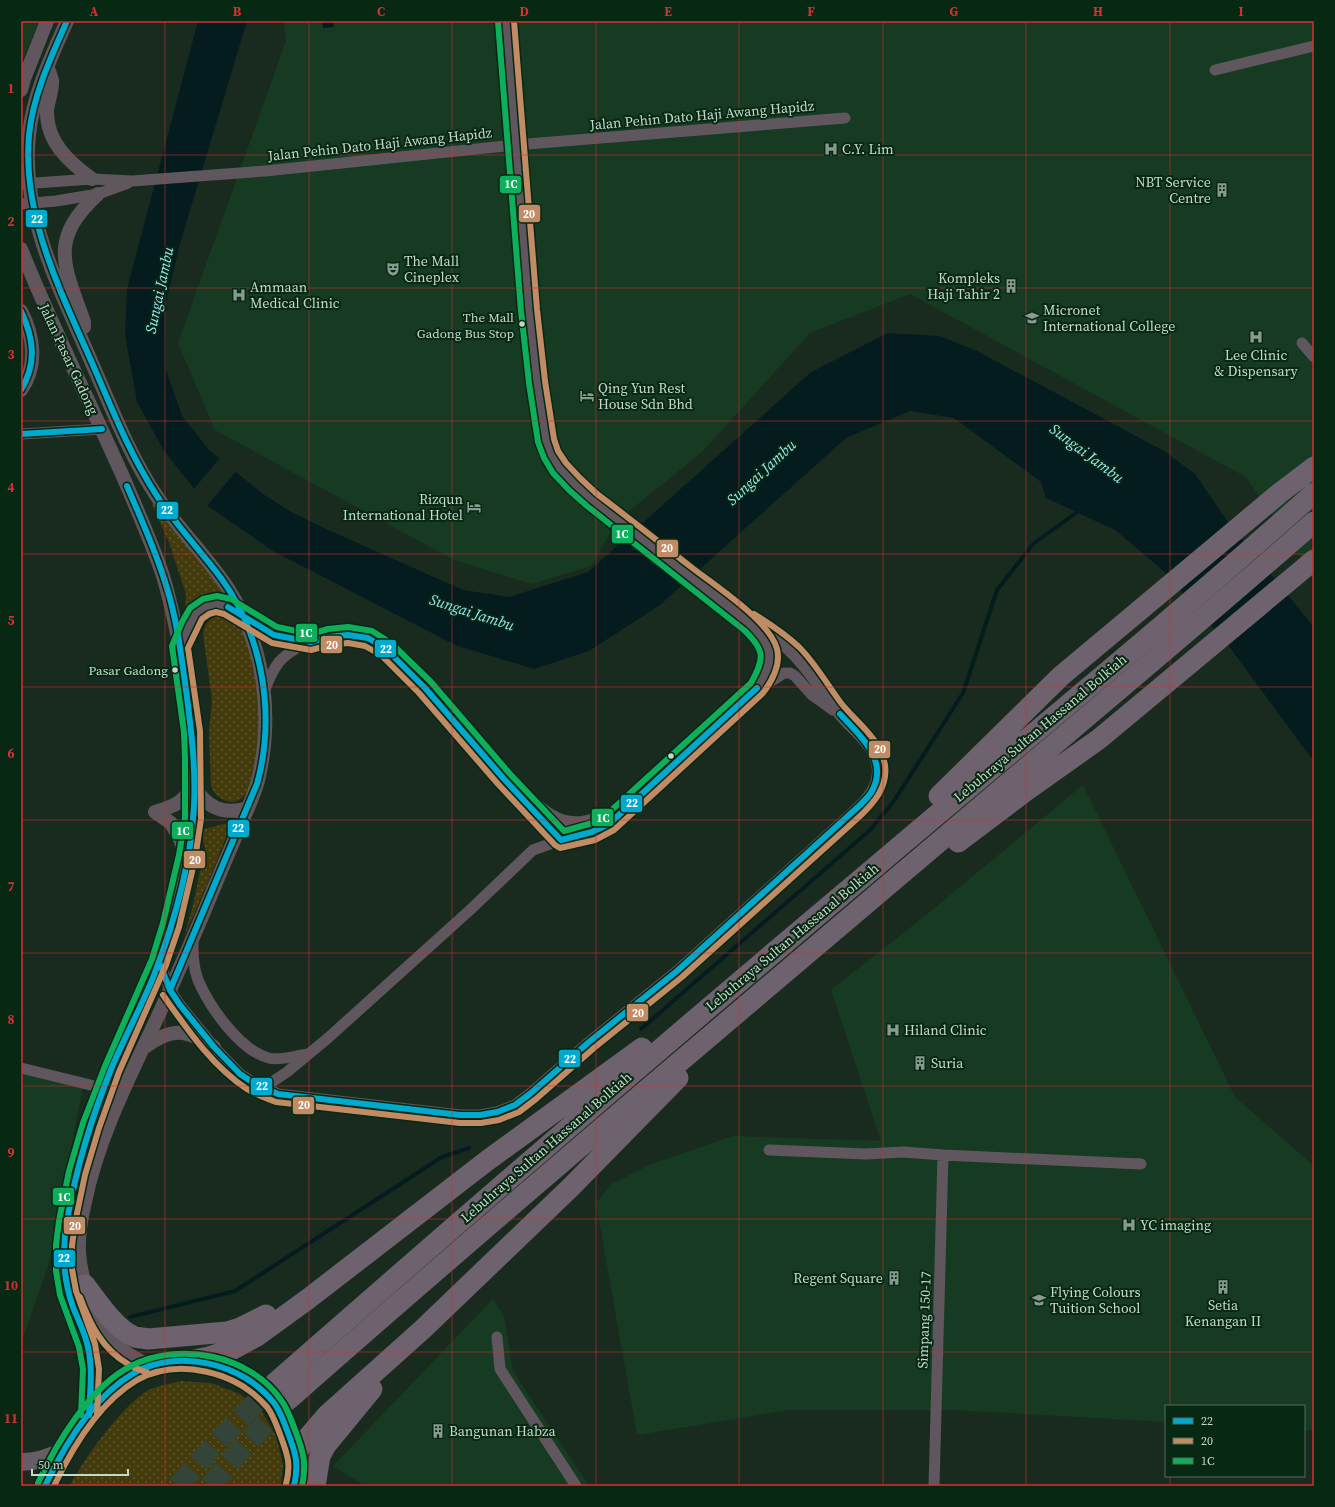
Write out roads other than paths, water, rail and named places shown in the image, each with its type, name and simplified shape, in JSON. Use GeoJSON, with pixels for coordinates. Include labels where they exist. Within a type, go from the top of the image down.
{"type":"FeatureCollection","features":[{"type":"Feature","properties":{"kind":"highway"},"geometry":{"type":"LineString","coordinates":[[874,868],[925,811],[1036,699],[1061,676],[1280,492],[1314,467]]}},
{"type":"Feature","properties":{"kind":"highway","name":"Lebuhraya Sultan Hassanal Bolkiah"},"geometry":{"type":"LineString","coordinates":[[274,1384],[474,1209],[759,965],[1158,629],[1314,494]]}},
{"type":"Feature","properties":{"kind":"highway","name":"Lebuhraya Sultan Hassanal Bolkiah"},"geometry":{"type":"LineString","coordinates":[[289,1399],[466,1244],[1055,743],[1172,646],[1314,522]]}},
{"type":"Feature","properties":{"kind":"highway"},"geometry":{"type":"LineString","coordinates":[[871,900],[964,838],[1022,793],[1099,739],[1314,560]]}},
{"type":"Feature","properties":{"kind":"highway"},"geometry":{"type":"LineString","coordinates":[[189,1361],[209,1357],[233,1349],[257,1336],[334,1279],[488,1160],[759,965]]}},
{"type":"Feature","properties":{"kind":"highway"},"geometry":{"type":"LineString","coordinates":[[297,1458],[308,1436],[327,1415],[423,1329],[571,1187],[656,1102],[739,1011]]}},
{"type":"Feature","properties":{"kind":"highway"},"geometry":{"type":"LineString","coordinates":[[85,1285],[111,1318],[125,1330],[135,1337],[148,1339],[213,1334],[240,1328],[334,1279]]}},
{"type":"Feature","properties":{"kind":"highway"},"geometry":{"type":"LineString","coordinates":[[315,1486],[320,1456],[326,1444],[423,1329]]}},
{"type":"Feature","properties":{"kind":"main road"},"geometry":{"type":"LineString","coordinates":[[45,1486],[63,1451],[78,1428],[104,1397],[134,1373],[151,1366],[170,1362],[189,1361],[225,1369],[240,1376],[258,1387],[273,1402],[282,1419],[303,1475],[302,1486]]}},
{"type":"Feature","properties":{"kind":"main road"},"geometry":{"type":"LineString","coordinates":[[21,1462],[44,1460],[63,1451]]}},
{"type":"Feature","properties":{"kind":"main road"},"geometry":{"type":"LineString","coordinates":[[294,1486],[297,1458]]}},
{"type":"Feature","properties":{"kind":"street"},"geometry":{"type":"LineString","coordinates":[[21,90],[24,79],[48,21]]}},
{"type":"Feature","properties":{"kind":"street","name":"Jalan Pasar Gadong"},"geometry":{"type":"LineString","coordinates":[[67,21],[47,66],[34,105],[29,135],[25,184],[27,203],[49,262],[132,454],[156,496],[229,590],[244,616],[259,661],[264,692],[266,719],[264,748],[259,779],[170,990],[103,1138],[95,1163],[80,1226],[79,1252],[85,1285],[95,1313],[112,1341],[121,1350],[132,1358],[151,1366]]}},
{"type":"Feature","properties":{"kind":"street"},"geometry":{"type":"LineString","coordinates":[[506,21],[515,145],[536,382],[546,441],[551,455],[574,484],[592,500],[739,615],[762,637],[768,646],[770,656],[757,688]]}},
{"type":"Feature","properties":{"kind":"street"},"geometry":{"type":"LineString","coordinates":[[1216,70],[1314,46]]}},
{"type":"Feature","properties":{"kind":"street"},"geometry":{"type":"LineString","coordinates":[[47,66],[52,81],[47,111],[49,129],[55,144],[65,156],[75,167],[92,179]]}},
{"type":"Feature","properties":{"kind":"street","name":"Jalan Pehin Dato Haji Awang Hapidz"},"geometry":{"type":"LineString","coordinates":[[25,184],[92,179],[132,181],[266,171],[515,145],[845,118]]}},
{"type":"Feature","properties":{"kind":"street","name":"Jalan Pehin Dato Haji Awang Hapidz"},"geometry":{"type":"LineString","coordinates":[[27,203],[56,201],[98,194],[132,181]]}},
{"type":"Feature","properties":{"kind":"street"},"geometry":{"type":"LineString","coordinates":[[86,348],[84,322],[67,272],[64,254],[69,229],[84,207],[98,194]]}},
{"type":"Feature","properties":{"kind":"street","name":"Jalan Pasar Gadong"},"geometry":{"type":"LineString","coordinates":[[21,249],[39,296],[102,429],[148,535],[162,573],[180,647],[192,731],[194,786],[193,819],[187,857],[171,925],[159,962],[112,1069],[91,1125],[77,1173],[67,1222],[64,1246],[64,1270],[68,1293],[87,1345],[92,1369],[89,1415]]}},
{"type":"Feature","properties":{"kind":"street"},"geometry":{"type":"LineString","coordinates":[[21,311],[28,325],[32,342],[32,361],[27,381],[21,390]]}},
{"type":"Feature","properties":{"kind":"street"},"geometry":{"type":"LineString","coordinates":[[1302,343],[1314,357]]}},
{"type":"Feature","properties":{"kind":"street"},"geometry":{"type":"LineString","coordinates":[[21,434],[102,429]]}},
{"type":"Feature","properties":{"kind":"street"},"geometry":{"type":"LineString","coordinates":[[180,647],[196,613],[206,606],[216,604],[226,606],[274,635],[310,642]]}},
{"type":"Feature","properties":{"kind":"street"},"geometry":{"type":"LineString","coordinates":[[159,962],[170,990],[180,1005],[214,1047],[240,1074],[263,1088],[278,1094],[460,1115],[480,1115],[497,1112],[515,1105],[531,1093],[589,1042],[677,971],[860,806],[873,789],[877,777],[878,765],[867,742],[840,714],[808,670],[789,649],[770,633],[739,615]]}},
{"type":"Feature","properties":{"kind":"street"},"geometry":{"type":"LineString","coordinates":[[264,692],[270,676],[280,662],[293,651],[310,642],[329,637],[348,635],[368,638],[386,649],[430,694],[504,779],[561,840]]}},
{"type":"Feature","properties":{"kind":"street"},"geometry":{"type":"LineString","coordinates":[[263,1088],[287,1072],[309,1054],[470,910],[533,850],[561,840],[592,832],[608,824],[757,688],[784,673],[790,673],[812,695],[840,714]]}},
{"type":"Feature","properties":{"kind":"street"},"geometry":{"type":"LineString","coordinates":[[504,779],[552,815],[565,821],[586,821],[623,810]]}},
{"type":"Feature","properties":{"kind":"street"},"geometry":{"type":"LineString","coordinates":[[187,857],[179,837],[170,824],[155,812],[176,805],[186,797],[194,786],[202,798],[210,806],[236,812],[248,808]]}},
{"type":"Feature","properties":{"kind":"street"},"geometry":{"type":"LineString","coordinates":[[193,937],[193,960],[198,979],[210,1002],[225,1024],[241,1041],[258,1055],[271,1059],[309,1054]]}},
{"type":"Feature","properties":{"kind":"street"},"geometry":{"type":"LineString","coordinates":[[144,1048],[156,1039],[168,1034],[183,1033],[198,1037],[214,1047]]}},
{"type":"Feature","properties":{"kind":"street"},"geometry":{"type":"LineString","coordinates":[[21,1068],[105,1087],[123,1093]]}},
{"type":"Feature","properties":{"kind":"street"},"geometry":{"type":"LineString","coordinates":[[769,1150],[866,1154],[903,1152],[943,1156],[1140,1164]]}},
{"type":"Feature","properties":{"kind":"street","name":"Simpang 150-17"},"geometry":{"type":"LineString","coordinates":[[934,1486],[943,1156]]}},
{"type":"Feature","properties":{"kind":"street"},"geometry":{"type":"LineString","coordinates":[[497,1337],[500,1369],[576,1486]]}},
{"type":"Feature","properties":{"kind":"water","name":"Sungai Jambu"},"geometry":{"type":"Polygon","coordinates":[[[198,21],[247,21],[179,247],[165,307],[166,370],[182,416],[210,451],[263,494],[291,512],[326,529],[463,590],[509,597],[588,572],[811,372],[888,333],[940,336],[977,351],[1164,451],[1195,474],[1228,522],[1314,627],[1314,760],[1228,645],[1166,573],[1115,530],[1046,498],[1041,482],[954,418],[910,411],[846,438],[660,605],[589,651],[534,669],[455,645],[273,551],[208,506],[164,451],[137,402],[125,334],[127,289],[198,21]]]}},
{"type":"Feature","properties":{"kind":"water"},"geometry":{"type":"Polygon","coordinates":[[[322,21],[333,21],[334,27],[323,28],[322,21]]]}},
{"type":"Feature","properties":{"kind":"waterway"},"geometry":{"type":"LineString","coordinates":[[641,1029],[869,831],[894,801],[963,693],[997,590],[1033,544],[1080,510]]}},
{"type":"Feature","properties":{"kind":"waterway"},"geometry":{"type":"LineString","coordinates":[[130,1317],[235,1291],[442,1157],[469,1148]]}},
{"type":"Feature","properties":{"kind":"tunnel"},"geometry":{"type":"LineString","coordinates":[[178,1486],[218,1441],[274,1384]]}},
{"type":"Feature","properties":{"kind":"tunnel"},"geometry":{"type":"LineString","coordinates":[[210,1486],[235,1456],[289,1399]]}},
{"type":"Feature","properties":{"kind":"place","name":"C.Y. Lim"},"geometry":{"type":"Point","coordinates":[831,149]}},
{"type":"Feature","properties":{"kind":"place","name":"NBT Service Centre"},"geometry":{"type":"Point","coordinates":[1222,190]}},
{"type":"Feature","properties":{"kind":"place","name":"The Mall Cineplex"},"geometry":{"type":"Point","coordinates":[393,269]}},
{"type":"Feature","properties":{"kind":"place","name":"Kompleks Haji Tahir 2"},"geometry":{"type":"Point","coordinates":[1011,286]}},
{"type":"Feature","properties":{"kind":"place","name":"Ammaan Medical Clinic"},"geometry":{"type":"Point","coordinates":[239,295]}},
{"type":"Feature","properties":{"kind":"place","name":"Micronet International College"},"geometry":{"type":"Point","coordinates":[1032,318]}},
{"type":"Feature","properties":{"kind":"place","name":"The Mall Gadong Bus Stop"},"geometry":{"type":"Point","coordinates":[522,324]}},
{"type":"Feature","properties":{"kind":"place","name":"Lee Clinic & Dispensary"},"geometry":{"type":"Point","coordinates":[1256,337]}},
{"type":"Feature","properties":{"kind":"place","name":"Qing Yun Rest House Sdn Bhd"},"geometry":{"type":"Point","coordinates":[587,396]}},
{"type":"Feature","properties":{"kind":"place","name":"Rizqun International Hotel"},"geometry":{"type":"Point","coordinates":[474,507]}},
{"type":"Feature","properties":{"kind":"place","name":"Pasar Gadong"},"geometry":{"type":"Point","coordinates":[175,670]}},
{"type":"Feature","properties":{"kind":"place","name":"Hiland Clinic"},"geometry":{"type":"Point","coordinates":[893,1030]}},
{"type":"Feature","properties":{"kind":"place","name":"Suria"},"geometry":{"type":"Point","coordinates":[920,1063]}},
{"type":"Feature","properties":{"kind":"place","name":"YC imaging"},"geometry":{"type":"Point","coordinates":[1129,1225]}},
{"type":"Feature","properties":{"kind":"place","name":"Regent Square"},"geometry":{"type":"Point","coordinates":[894,1278]}},
{"type":"Feature","properties":{"kind":"place","name":"Setia Kenangan II"},"geometry":{"type":"Point","coordinates":[1223,1287]}},
{"type":"Feature","properties":{"kind":"place","name":"Flying Colours Tuition School"},"geometry":{"type":"Point","coordinates":[1039,1300]}},
{"type":"Feature","properties":{"kind":"place","name":"Bangunan Habza"},"geometry":{"type":"Point","coordinates":[438,1431]}}]}
